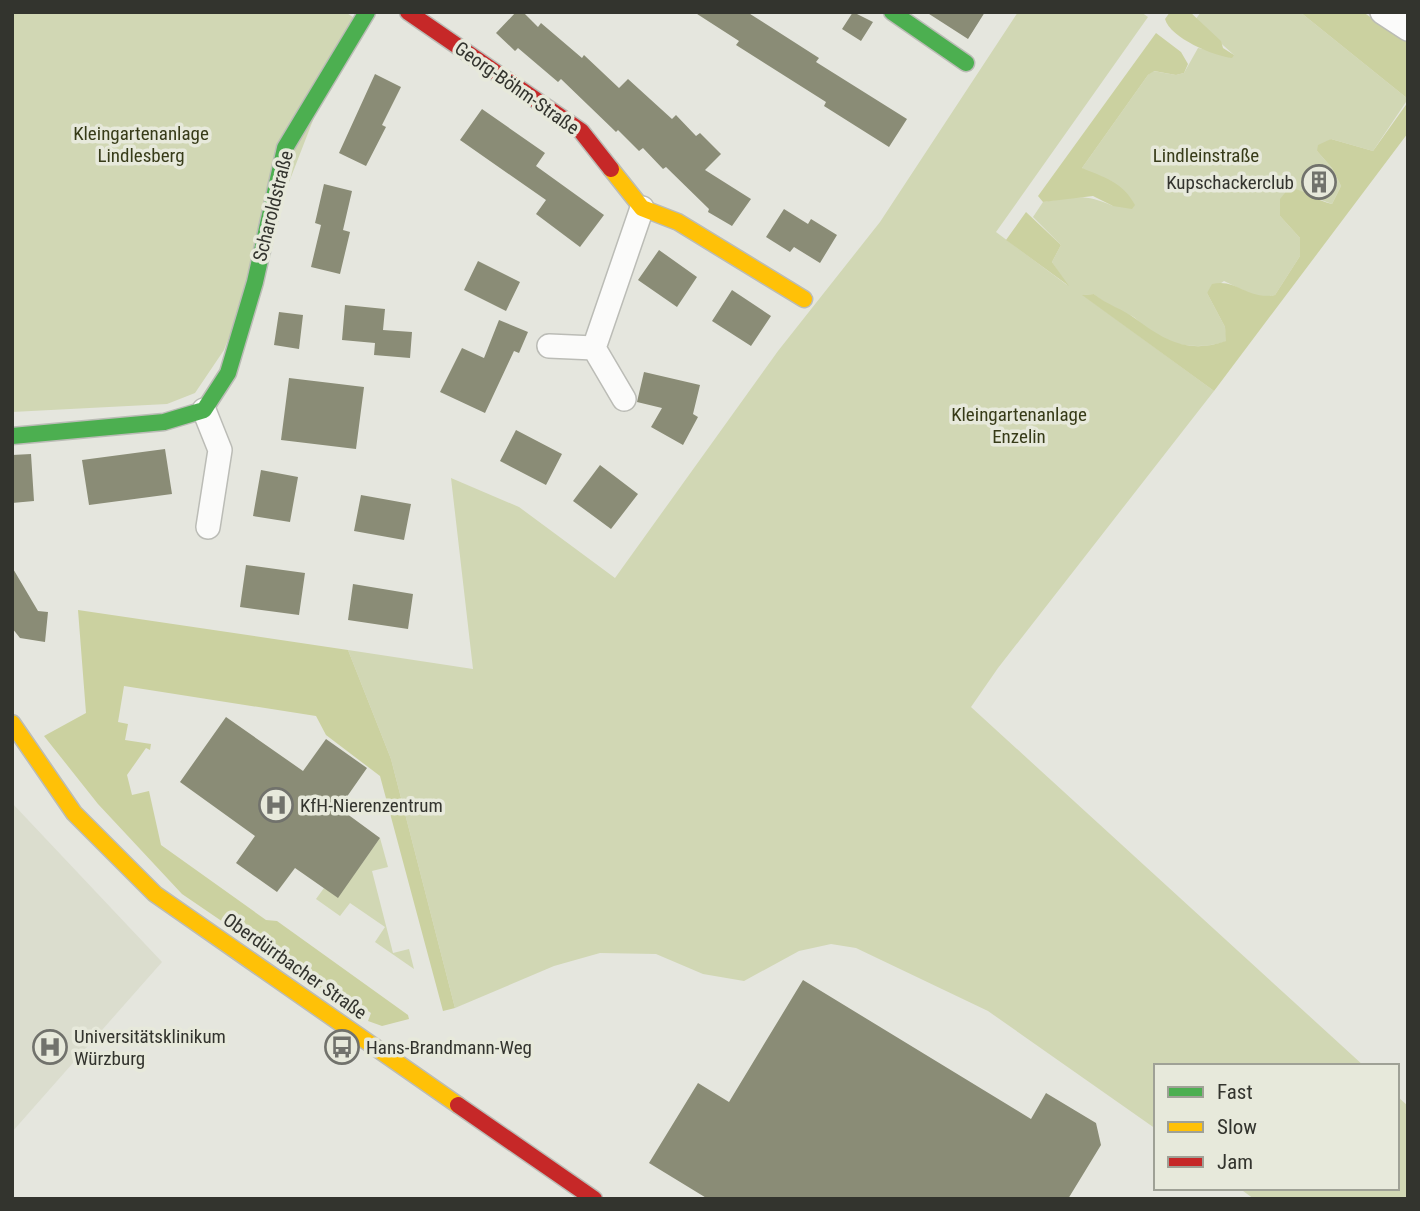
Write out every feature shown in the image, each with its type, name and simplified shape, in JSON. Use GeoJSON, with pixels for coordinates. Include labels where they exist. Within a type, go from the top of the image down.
{"type":"FeatureCollection","features":[{"type":"Feature","properties":{"kind":"street","name":"Scharoldstraße"},"geometry":{"type":"LineString","coordinates":[[204,410],[228,373],[255,282],[285,148],[367,12]]}},
{"type":"Feature","properties":{"kind":"street","name":"Georg-Böhm-Straße"},"geometry":{"type":"LineString","coordinates":[[408,12],[581,131],[642,208]]}},
{"type":"Feature","properties":{"kind":"street"},"geometry":{"type":"LineString","coordinates":[[891,12],[965,63]]}},
{"type":"Feature","properties":{"kind":"street"},"geometry":{"type":"LineString","coordinates":[[1382,12],[1408,29]]}},
{"type":"Feature","properties":{"kind":"street"},"geometry":{"type":"LineString","coordinates":[[624,399],[594,348],[642,208],[678,222],[804,299]]}},
{"type":"Feature","properties":{"kind":"street"},"geometry":{"type":"LineString","coordinates":[[549,346],[594,348]]}},
{"type":"Feature","properties":{"kind":"street"},"geometry":{"type":"LineString","coordinates":[[12,436],[164,422],[204,410],[219,450],[208,527]]}},
{"type":"Feature","properties":{"kind":"street","name":"Oberdürrbacher Straße"},"geometry":{"type":"LineString","coordinates":[[12,723],[75,813],[155,894],[594,1199]]}},
{"type":"Feature","properties":{"kind":"shaded area","name":"Universitätsklinikum Würzburg"},"geometry":{"type":"Polygon","coordinates":[[[12,803],[162,962],[12,1132],[12,803]]]}},
{"type":"Feature","properties":{"kind":"green space","name":"Kleingartenanlage Lindlesberg"},"geometry":{"type":"Polygon","coordinates":[[[12,12],[345,12],[353,17],[224,350],[195,393],[167,404],[12,412],[12,12]]]}},
{"type":"Feature","properties":{"kind":"green space"},"geometry":{"type":"Polygon","coordinates":[[[1018,12],[1141,12],[1148,17],[996,232],[1067,285],[1052,262],[1061,245],[1033,217],[1043,202],[1063,199],[1079,197],[1113,206],[1082,168],[1148,75],[1153,71],[1176,75],[1184,73],[1198,48],[1234,55],[1195,20],[1201,12],[1300,12],[1408,99],[1373,151],[1331,139],[1317,151],[1332,168],[1341,186],[1332,204],[1289,188],[1280,216],[1300,238],[1300,256],[1275,295],[1259,298],[1224,281],[1207,293],[1225,327],[1227,341],[1196,346],[1166,340],[1134,317],[1107,304],[1094,294],[1083,295],[1214,391],[998,668],[971,707],[1362,1064],[1154,1064],[1154,1128],[988,1011],[856,948],[831,944],[799,951],[744,981],[703,974],[656,954],[600,953],[554,966],[455,1008],[391,759],[348,650],[473,669],[451,478],[519,507],[615,578],[778,351],[880,222],[1018,12]]]}},
{"type":"Feature","properties":{"kind":"green space"},"geometry":{"type":"Polygon","coordinates":[[[1170,12],[1190,12],[1221,41],[1223,48],[1234,55],[1232,58],[1204,50],[1175,33],[1165,19],[1170,12]]]}},
{"type":"Feature","properties":{"kind":"green space"},"geometry":{"type":"Polygon","coordinates":[[[1300,12],[1363,12],[1408,43],[1408,99],[1300,12]]]}},
{"type":"Feature","properties":{"kind":"green space"},"geometry":{"type":"Polygon","coordinates":[[[1156,33],[1181,52],[1188,64],[1184,73],[1176,75],[1154,71],[1148,75],[1082,168],[1118,186],[1135,205],[1132,209],[1113,206],[1093,196],[1043,202],[1038,196],[1156,33]]]}},
{"type":"Feature","properties":{"kind":"green space"},"geometry":{"type":"Polygon","coordinates":[[[1408,102],[1408,133],[1214,391],[1082,295],[1094,294],[1157,334],[1178,343],[1200,346],[1226,341],[1225,327],[1207,293],[1212,284],[1228,284],[1256,295],[1275,295],[1300,256],[1300,238],[1280,216],[1280,199],[1289,188],[1332,204],[1341,186],[1332,168],[1317,151],[1318,145],[1331,139],[1373,151],[1408,102]]]}},
{"type":"Feature","properties":{"kind":"green space"},"geometry":{"type":"Polygon","coordinates":[[[1026,212],[1061,245],[1052,262],[1069,286],[1006,240],[1026,212]]]}},
{"type":"Feature","properties":{"kind":"green space"},"geometry":{"type":"Polygon","coordinates":[[[78,610],[348,650],[391,759],[455,1008],[443,1011],[380,776],[326,735],[316,716],[124,686],[118,722],[128,724],[125,740],[151,744],[150,750],[146,748],[127,775],[132,795],[149,791],[161,845],[266,920],[277,921],[408,1015],[409,1019],[382,1026],[368,1021],[371,1013],[348,998],[343,1004],[182,894],[98,804],[44,736],[86,713],[78,610]]]}},
{"type":"Feature","properties":{"kind":"green space"},"geometry":{"type":"Polygon","coordinates":[[[380,838],[388,867],[372,871],[393,953],[409,949],[414,969],[375,942],[385,927],[350,903],[340,916],[316,899],[324,888],[338,897],[380,838]]]}},
{"type":"Feature","properties":{"kind":"green space"},"geometry":{"type":"Polygon","coordinates":[[[1399,1098],[1408,1106],[1408,1199],[1254,1199],[1242,1190],[1399,1190],[1399,1098]]]}},
{"type":"Feature","properties":{"kind":"building"},"geometry":{"type":"Polygon","coordinates":[[[516,12],[523,12],[538,27],[541,23],[582,58],[584,55],[619,88],[628,79],[672,119],[676,115],[696,136],[700,133],[721,154],[705,170],[751,199],[732,226],[708,212],[709,209],[666,167],[663,169],[643,148],[639,151],[618,130],[616,132],[561,79],[558,82],[518,48],[515,51],[496,33],[516,12]]]}},
{"type":"Feature","properties":{"kind":"building"},"geometry":{"type":"Polygon","coordinates":[[[694,12],[747,12],[819,58],[816,62],[907,119],[889,147],[824,106],[826,102],[736,45],[739,41],[694,12]]]}},
{"type":"Feature","properties":{"kind":"building"},"geometry":{"type":"Polygon","coordinates":[[[853,12],[873,22],[861,41],[842,29],[853,12]]]}},
{"type":"Feature","properties":{"kind":"building"},"geometry":{"type":"Polygon","coordinates":[[[926,12],[985,12],[968,39],[926,12]]]}},
{"type":"Feature","properties":{"kind":"building"},"geometry":{"type":"Polygon","coordinates":[[[375,74],[401,87],[382,125],[386,127],[366,166],[339,153],[375,74]]]}},
{"type":"Feature","properties":{"kind":"building"},"geometry":{"type":"Polygon","coordinates":[[[482,109],[545,153],[536,166],[604,215],[580,247],[536,214],[546,200],[460,140],[482,109]]]}},
{"type":"Feature","properties":{"kind":"building"},"geometry":{"type":"Polygon","coordinates":[[[324,184],[352,191],[343,230],[350,232],[340,274],[311,267],[321,225],[315,223],[324,184]]]}},
{"type":"Feature","properties":{"kind":"building"},"geometry":{"type":"Polygon","coordinates":[[[784,209],[808,224],[811,219],[837,235],[820,263],[794,247],[790,252],[766,237],[784,209]]]}},
{"type":"Feature","properties":{"kind":"building"},"geometry":{"type":"Polygon","coordinates":[[[659,250],[697,277],[677,307],[638,280],[659,250]]]}},
{"type":"Feature","properties":{"kind":"building"},"geometry":{"type":"Polygon","coordinates":[[[478,261],[520,282],[506,311],[464,290],[478,261]]]}},
{"type":"Feature","properties":{"kind":"building"},"geometry":{"type":"Polygon","coordinates":[[[732,290],[771,316],[751,346],[712,321],[732,290]]]}},
{"type":"Feature","properties":{"kind":"building"},"geometry":{"type":"Polygon","coordinates":[[[345,305],[385,309],[383,330],[412,332],[410,358],[374,355],[375,343],[342,340],[345,305]]]}},
{"type":"Feature","properties":{"kind":"building"},"geometry":{"type":"Polygon","coordinates":[[[279,312],[303,315],[299,349],[274,345],[279,312]]]}},
{"type":"Feature","properties":{"kind":"building"},"geometry":{"type":"Polygon","coordinates":[[[499,320],[528,332],[519,353],[514,351],[485,413],[440,392],[462,348],[484,358],[499,320]]]}},
{"type":"Feature","properties":{"kind":"building"},"geometry":{"type":"Polygon","coordinates":[[[644,372],[700,385],[693,414],[698,417],[683,445],[651,427],[662,408],[637,402],[644,372]]]}},
{"type":"Feature","properties":{"kind":"building"},"geometry":{"type":"Polygon","coordinates":[[[289,378],[364,387],[356,449],[281,440],[289,378]]]}},
{"type":"Feature","properties":{"kind":"building"},"geometry":{"type":"Polygon","coordinates":[[[516,430],[562,454],[546,485],[500,461],[516,430]]]}},
{"type":"Feature","properties":{"kind":"building"},"geometry":{"type":"Polygon","coordinates":[[[165,449],[172,494],[89,505],[82,460],[165,449]]]}},
{"type":"Feature","properties":{"kind":"building"},"geometry":{"type":"Polygon","coordinates":[[[31,454],[34,501],[12,503],[12,455],[31,454]]]}},
{"type":"Feature","properties":{"kind":"building"},"geometry":{"type":"Polygon","coordinates":[[[600,465],[638,494],[611,529],[573,501],[600,465]]]}},
{"type":"Feature","properties":{"kind":"building"},"geometry":{"type":"Polygon","coordinates":[[[261,470],[298,477],[290,522],[253,516],[261,470]]]}},
{"type":"Feature","properties":{"kind":"building"},"geometry":{"type":"Polygon","coordinates":[[[361,495],[411,504],[404,540],[354,531],[361,495]]]}},
{"type":"Feature","properties":{"kind":"building"},"geometry":{"type":"Polygon","coordinates":[[[246,565],[305,573],[299,615],[240,607],[246,565]]]}},
{"type":"Feature","properties":{"kind":"building"},"geometry":{"type":"Polygon","coordinates":[[[12,567],[38,611],[48,612],[45,642],[20,638],[12,628],[12,567]]]}},
{"type":"Feature","properties":{"kind":"building"},"geometry":{"type":"Polygon","coordinates":[[[353,584],[413,594],[408,629],[348,620],[353,584]]]}},
{"type":"Feature","properties":{"kind":"building","name":"KfH-Nierenzentrum"},"geometry":{"type":"Polygon","coordinates":[[[226,717],[303,771],[326,739],[367,768],[339,808],[380,838],[338,898],[295,868],[277,892],[236,863],[255,836],[180,782],[226,717]]]}},
{"type":"Feature","properties":{"kind":"building"},"geometry":{"type":"Polygon","coordinates":[[[803,980],[1031,1119],[1046,1093],[1096,1123],[1101,1145],[1068,1199],[708,1199],[649,1163],[698,1083],[729,1102],[803,980]]]}},
{"type":"Feature","properties":{"kind":"traffic: fast"},"geometry":{"type":"LineString","coordinates":[[12,436],[164,422],[204,410],[228,373],[255,282],[285,148],[367,12]]}},
{"type":"Feature","properties":{"kind":"traffic: fast"},"geometry":{"type":"LineString","coordinates":[[892,12],[966,63]]}},
{"type":"Feature","properties":{"kind":"traffic: slow"},"geometry":{"type":"LineString","coordinates":[[611,169],[642,208],[678,222],[804,299]]}},
{"type":"Feature","properties":{"kind":"traffic: slow"},"geometry":{"type":"LineString","coordinates":[[12,723],[74,813],[155,894],[458,1105]]}},
{"type":"Feature","properties":{"kind":"traffic: jam"},"geometry":{"type":"LineString","coordinates":[[408,12],[581,131],[611,169]]}},
{"type":"Feature","properties":{"kind":"traffic: jam"},"geometry":{"type":"LineString","coordinates":[[458,1105],[594,1199]]}},
{"type":"Feature","properties":{"kind":"place","name":"Kupschackerclub"},"geometry":{"type":"Point","coordinates":[1319,182]}},
{"type":"Feature","properties":{"kind":"place","name":"KfH-Nierenzentrum"},"geometry":{"type":"Point","coordinates":[276,805]}},
{"type":"Feature","properties":{"kind":"place","name":"Universitätsklinikum Würzburg"},"geometry":{"type":"Point","coordinates":[50,1047]}},
{"type":"Feature","properties":{"kind":"place","name":"Hans-Brandmann-Weg"},"geometry":{"type":"Point","coordinates":[342,1047]}},
{"type":"Feature","properties":{"kind":"park label","name":"Lindleinstraße"},"geometry":{"type":"Point","coordinates":[1206,155]}},
{"type":"Feature","properties":{"kind":"park label","name":"Kleingartenanlage Enzelin"},"geometry":{"type":"Point","coordinates":[1019,425]}}]}
